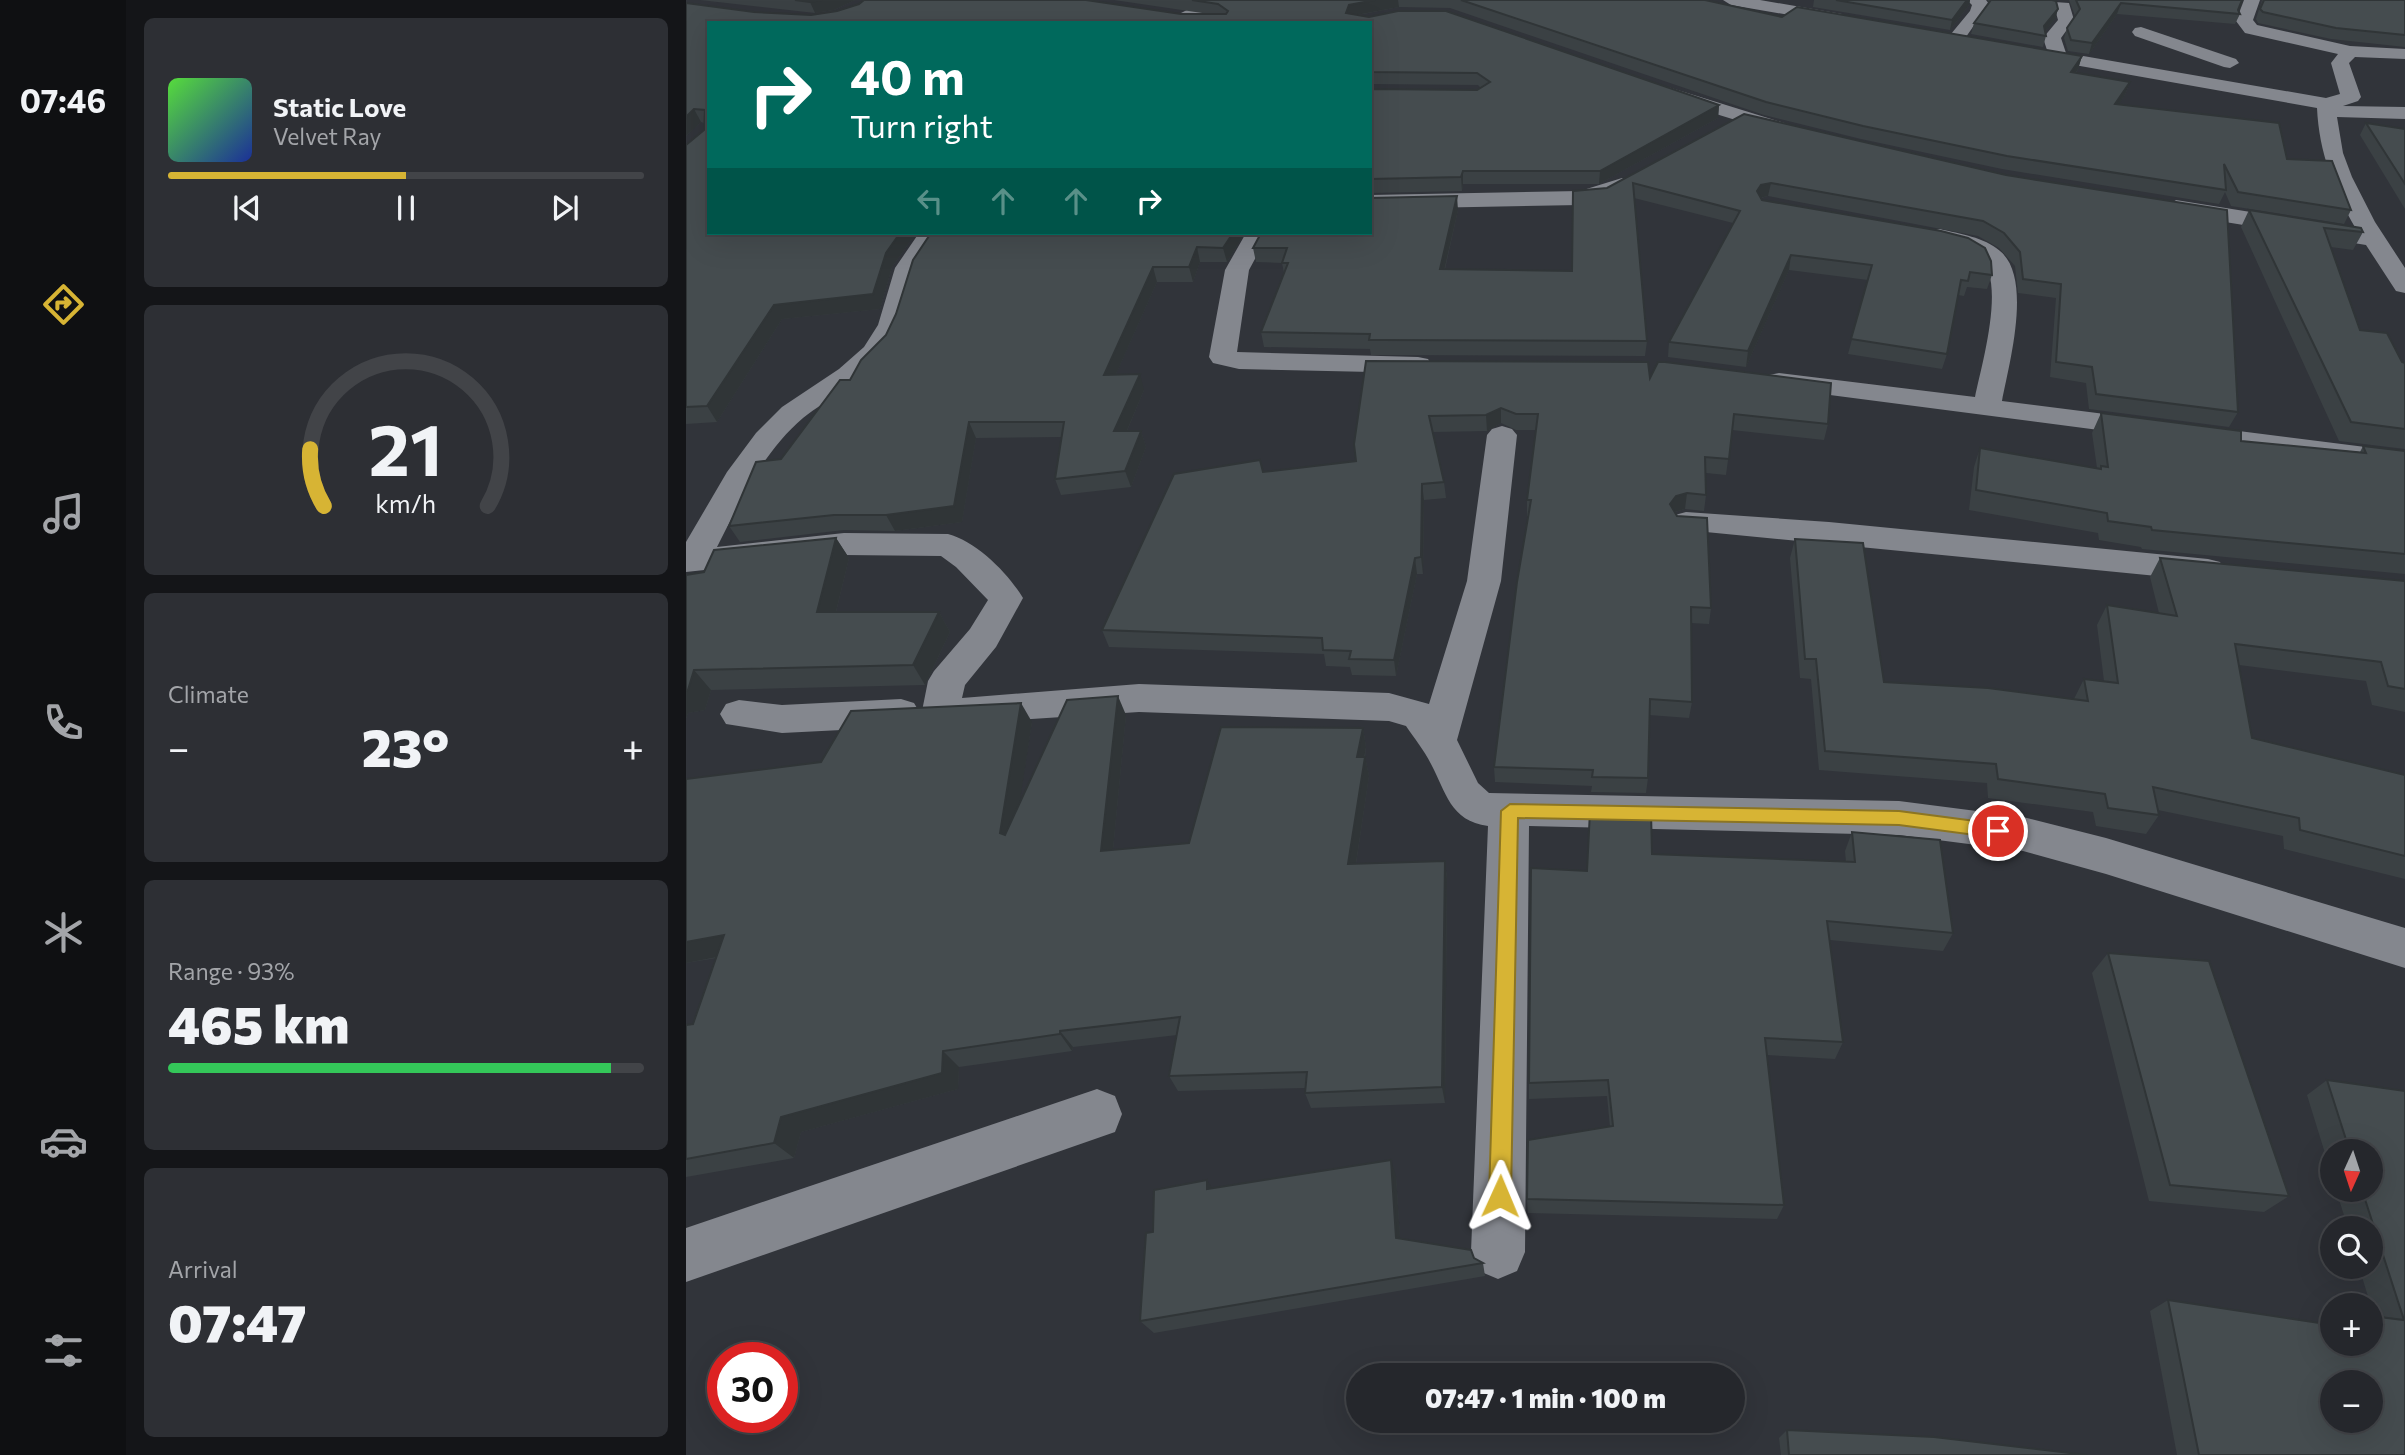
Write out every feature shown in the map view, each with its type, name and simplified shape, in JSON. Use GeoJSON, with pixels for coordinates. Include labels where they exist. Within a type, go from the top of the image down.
{"type":"FeatureCollection","features":[{"type":"Feature","properties":{"kind":"street"},"geometry":{"type":"LineString","coordinates":[[1211,21],[1176,15],[1221,0]]}},
{"type":"Feature","properties":{"kind":"street"},"geometry":{"type":"LineString","coordinates":[[1731,0],[1770,4],[1855,22],[1847,0]]}},
{"type":"Feature","properties":{"kind":"street"},"geometry":{"type":"LineString","coordinates":[[1975,0],[1981,4],[1978,12],[1948,38],[1978,44]]}},
{"type":"Feature","properties":{"kind":"street"},"geometry":{"type":"LineString","coordinates":[[2032,0],[2063,6],[2066,20],[2052,38],[2057,57]]}},
{"type":"Feature","properties":{"kind":"street"},"geometry":{"type":"LineString","coordinates":[[2252,0],[2244,21],[2251,29],[2350,51],[2405,54]]}},
{"type":"Feature","properties":{"kind":"street"},"geometry":{"type":"LineString","coordinates":[[2107,65],[2141,25],[2230,63]]}},
{"type":"Feature","properties":{"kind":"street"},"geometry":{"type":"LineString","coordinates":[[2017,50],[2327,108],[2405,113]]}},
{"type":"Feature","properties":{"kind":"street"},"geometry":{"type":"LineString","coordinates":[[2327,108],[2351,97],[2340,63],[2350,51]]}},
{"type":"Feature","properties":{"kind":"street"},"geometry":{"type":"LineString","coordinates":[[1646,85],[1739,117],[1808,135]]}},
{"type":"Feature","properties":{"kind":"street"},"geometry":{"type":"LineString","coordinates":[[2327,108],[2331,152],[2347,190],[2374,239],[2405,286]]}},
{"type":"Feature","properties":{"kind":"street"},"geometry":{"type":"LineString","coordinates":[[1716,131],[1739,117]]}},
{"type":"Feature","properties":{"kind":"street"},"geometry":{"type":"LineString","coordinates":[[1372,202],[1580,198],[1605,193],[1646,172]]}},
{"type":"Feature","properties":{"kind":"street"},"geometry":{"type":"LineString","coordinates":[[2160,205],[2374,239]]}},
{"type":"Feature","properties":{"kind":"street"},"geometry":{"type":"LineString","coordinates":[[1912,231],[1969,243],[1990,255],[2001,268],[2003,291],[1987,407]]}},
{"type":"Feature","properties":{"kind":"street"},"geometry":{"type":"LineString","coordinates":[[689,560],[744,471],[779,424],[814,394],[860,366],[883,342],[892,326],[906,272],[930,235]]}},
{"type":"Feature","properties":{"kind":"street"},"geometry":{"type":"LineString","coordinates":[[1256,235],[1237,270],[1223,357],[1239,361],[1450,365]]}},
{"type":"Feature","properties":{"kind":"street"},"geometry":{"type":"LineString","coordinates":[[1758,379],[2405,461]]}},
{"type":"Feature","properties":{"kind":"street"},"geometry":{"type":"LineString","coordinates":[[1437,742],[1484,581],[1502,435]]}},
{"type":"Feature","properties":{"kind":"street"},"geometry":{"type":"LineString","coordinates":[[1686,522],[1829,532],[2244,573]]}},
{"type":"Feature","properties":{"kind":"street"},"geometry":{"type":"LineString","coordinates":[[689,560],[844,544],[948,545],[968,559],[1006,598],[983,638],[947,681],[941,711]]}},
{"type":"Feature","properties":{"kind":"street"},"geometry":{"type":"LineString","coordinates":[[739,714],[782,719],[1139,698],[1389,707],[1419,716],[1437,742],[1461,792],[1472,804],[1510,811],[1899,818],[2023,834],[2106,856],[2405,948]]}},
{"type":"Feature","properties":{"kind":"street"},"geometry":{"type":"LineString","coordinates":[[1498,1252],[1510,811]]}},
{"type":"Feature","properties":{"kind":"street"},"geometry":{"type":"LineString","coordinates":[[686,1255],[1097,1114]]}},
{"type":"Feature","properties":{"kind":"building"},"geometry":{"type":"Polygon","coordinates":[[[864,0],[1086,0],[1181,14],[1226,14],[1228,11],[1218,4],[1192,0],[1375,0],[1349,5],[1346,13],[1369,17],[1398,11],[1446,11],[1719,105],[1600,171],[1463,171],[1461,177],[1372,179],[1372,89],[1477,90],[1490,82],[1477,73],[1372,72],[1372,21],[707,21],[707,235],[899,235],[886,253],[873,294],[774,305],[707,406],[686,407],[686,145],[704,130],[705,110],[694,109],[686,117],[686,3],[754,12],[811,15],[859,4],[864,0]]]}},
{"type":"Feature","properties":{"kind":"building"},"geometry":{"type":"Polygon","coordinates":[[[1461,0],[1705,0],[1782,17],[1797,7],[2082,56],[2071,72],[2130,82],[2115,104],[2279,123],[2287,159],[2332,161],[2351,210],[2238,192],[2224,164],[2226,190],[2007,156],[1863,126],[1766,102],[1461,0]]]}},
{"type":"Feature","properties":{"kind":"building"},"geometry":{"type":"Polygon","coordinates":[[[1836,0],[1967,0],[1952,20],[1836,0]]]}},
{"type":"Feature","properties":{"kind":"building"},"geometry":{"type":"Polygon","coordinates":[[[1991,0],[2052,0],[2056,1],[2058,9],[2044,26],[2046,36],[1974,23],[1991,0]]]}},
{"type":"Feature","properties":{"kind":"building"},"geometry":{"type":"Polygon","coordinates":[[[2076,0],[2242,0],[2238,10],[2240,14],[2121,3],[2092,43],[2071,40],[2067,28],[2080,9],[2076,0]]]}},
{"type":"Feature","properties":{"kind":"building"},"geometry":{"type":"Polygon","coordinates":[[[2264,0],[2405,0],[2405,35],[2336,28],[2263,12],[2260,9],[2264,0]]]}},
{"type":"Feature","properties":{"kind":"building"},"geometry":{"type":"Polygon","coordinates":[[[1744,114],[2006,175],[2227,210],[2238,412],[2096,394],[2092,367],[2056,362],[2061,284],[2023,279],[2020,252],[2004,233],[1983,221],[1771,183],[1761,185],[1757,191],[1762,200],[1941,231],[1968,238],[1985,248],[1991,261],[1992,275],[1970,272],[1968,281],[1961,280],[1947,354],[1851,339],[1872,265],[1791,255],[1748,351],[1669,342],[1740,211],[1633,183],[1647,341],[1369,340],[1370,334],[1261,332],[1288,263],[1282,263],[1287,248],[1253,248],[1260,235],[1372,235],[1372,198],[1457,196],[1440,269],[1572,271],[1573,191],[1607,188],[1744,114]]]}},
{"type":"Feature","properties":{"kind":"building"},"geometry":{"type":"Polygon","coordinates":[[[2366,123],[2405,129],[2405,184],[2366,123]]]}},
{"type":"Feature","properties":{"kind":"building"},"geometry":{"type":"Polygon","coordinates":[[[2249,210],[2361,228],[2363,232],[2324,228],[2360,330],[2387,333],[2405,363],[2405,429],[2351,422],[2249,210]]]}},
{"type":"Feature","properties":{"kind":"building"},"geometry":{"type":"Polygon","coordinates":[[[930,235],[1232,235],[1223,248],[1197,247],[1189,267],[1153,267],[1104,375],[1140,374],[1114,431],[1141,431],[1125,471],[1055,479],[1064,422],[969,422],[954,506],[886,515],[834,515],[729,526],[756,462],[781,459],[840,380],[850,380],[861,360],[886,335],[896,314],[913,260],[930,235]]]}},
{"type":"Feature","properties":{"kind":"building"},"geometry":{"type":"Polygon","coordinates":[[[1366,361],[1648,362],[1650,378],[1658,362],[1665,362],[1831,383],[1828,424],[1734,414],[1729,459],[1705,457],[1706,495],[1687,493],[1676,496],[1670,504],[1677,516],[1707,518],[1711,608],[1691,607],[1692,702],[1650,699],[1648,778],[1592,777],[1593,770],[1494,767],[1517,582],[1531,500],[1527,500],[1538,414],[1516,414],[1501,408],[1486,415],[1429,416],[1444,482],[1422,484],[1421,557],[1415,558],[1394,660],[1349,659],[1351,651],[1323,650],[1322,638],[1102,630],[1174,474],[1260,460],[1263,472],[1356,461],[1354,444],[1366,361]]]}},
{"type":"Feature","properties":{"kind":"building"},"geometry":{"type":"Polygon","coordinates":[[[2101,413],[2241,431],[2241,441],[2366,453],[2363,446],[2405,451],[2405,554],[2152,530],[2151,527],[2108,521],[2107,513],[1976,490],[1980,448],[2101,469],[2101,466],[2108,467],[2101,413]]]}},
{"type":"Feature","properties":{"kind":"building"},"geometry":{"type":"Polygon","coordinates":[[[836,538],[817,612],[939,612],[913,665],[694,670],[686,691],[686,575],[704,572],[714,550],[836,538]]]}},
{"type":"Feature","properties":{"kind":"building"},"geometry":{"type":"Polygon","coordinates":[[[1795,539],[1863,543],[1884,682],[1988,688],[2088,701],[2084,679],[2118,683],[2107,605],[2177,616],[2160,558],[2405,581],[2405,689],[2388,686],[2381,662],[2235,644],[2252,738],[2405,775],[2405,856],[2300,830],[2299,818],[2153,787],[2159,815],[2108,808],[2105,794],[1998,779],[1996,764],[1825,751],[1816,659],[1805,659],[1795,539]]]}},
{"type":"Feature","properties":{"kind":"building"},"geometry":{"type":"Polygon","coordinates":[[[1118,696],[1101,851],[1189,843],[1221,727],[1363,728],[1357,757],[1365,757],[1348,864],[1445,861],[1442,1087],[1305,1093],[1307,1072],[1169,1076],[1180,1017],[1060,1031],[1060,1034],[943,1051],[942,1073],[781,1117],[774,1143],[686,1159],[686,1025],[693,1024],[724,935],[686,942],[686,779],[821,762],[851,711],[1021,703],[1000,833],[1005,835],[1067,700],[1118,696]]]}},
{"type":"Feature","properties":{"kind":"building"},"geometry":{"type":"Polygon","coordinates":[[[1590,811],[1651,812],[1652,854],[1855,862],[1852,832],[1940,840],[1953,933],[1827,921],[1843,1042],[1765,1038],[1784,1205],[1527,1199],[1528,1140],[1613,1126],[1608,1080],[1529,1083],[1531,868],[1587,871],[1590,811]]]}},
{"type":"Feature","properties":{"kind":"building"},"geometry":{"type":"Polygon","coordinates":[[[2108,953],[2209,961],[2289,1196],[2170,1185],[2108,953]]]}},
{"type":"Feature","properties":{"kind":"building"},"geometry":{"type":"Polygon","coordinates":[[[2327,1080],[2405,1091],[2405,1455],[2199,1455],[2168,1300],[2320,1323],[2320,1356],[2383,1356],[2383,1317],[2404,1320],[2383,1255],[2383,1216],[2370,1216],[2366,1202],[2384,1202],[2384,1139],[2346,1139],[2327,1080]]]}},
{"type":"Feature","properties":{"kind":"building"},"geometry":{"type":"Polygon","coordinates":[[[1391,1160],[1396,1238],[1471,1250],[1474,1258],[1483,1263],[1140,1321],[1146,1233],[1153,1232],[1154,1190],[1207,1180],[1207,1189],[1391,1160]]]}},
{"type":"Feature","properties":{"kind":"building"},"geometry":{"type":"Polygon","coordinates":[[[1787,1430],[1934,1437],[2087,1455],[1789,1455],[1787,1430]]]}},
{"type":"Feature","properties":{"kind":"route"},"geometry":{"type":"LineString","coordinates":[[1500,1196],[1510,811],[1899,818],[1998,831]]}}]}
